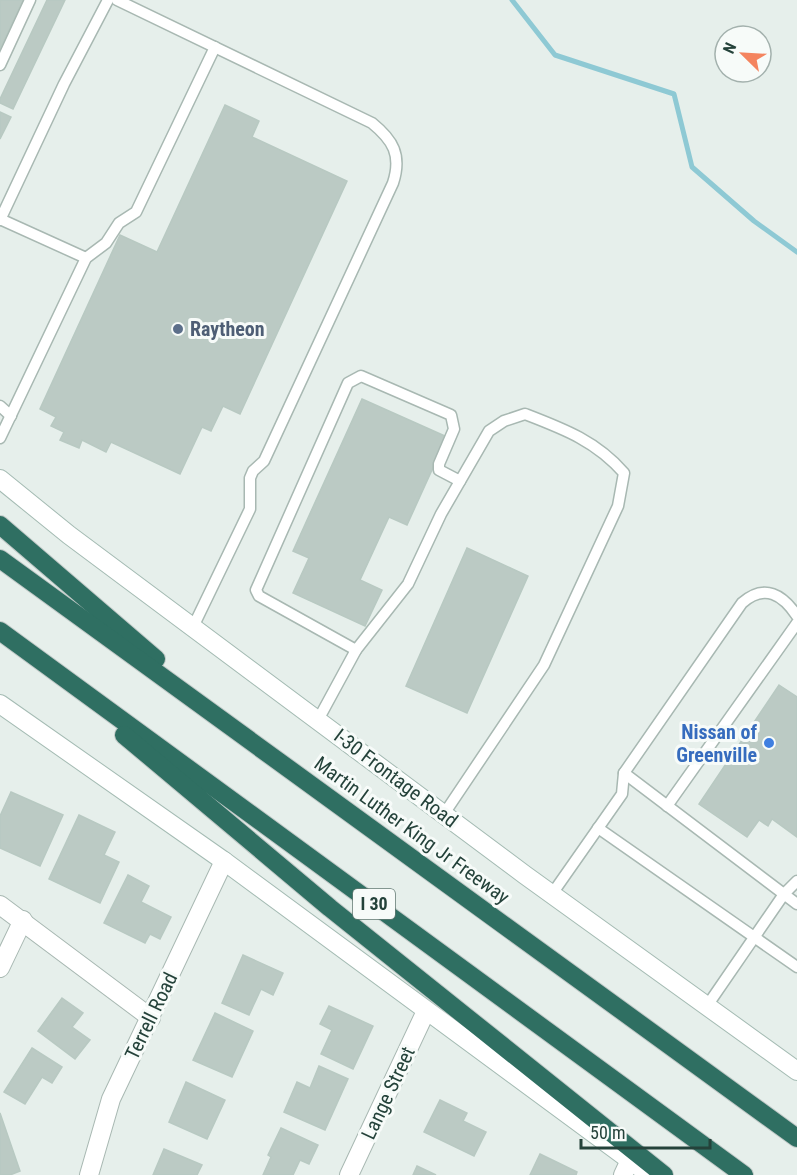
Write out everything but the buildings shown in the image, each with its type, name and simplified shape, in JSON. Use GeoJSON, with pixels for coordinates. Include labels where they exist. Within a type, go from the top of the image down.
{"type":"FeatureCollection","features":[{"type":"Feature","properties":{"kind":"highway"},"geometry":{"type":"LineString","coordinates":[[0,525],[250,741]]}},
{"type":"Feature","properties":{"kind":"highway","name":"Martin Luther King Jr Freeway"},"geometry":{"type":"LineString","coordinates":[[0,559],[797,1138]]}},
{"type":"Feature","properties":{"kind":"highway"},"geometry":{"type":"LineString","coordinates":[[1,632],[330,908],[664,1175]]}},
{"type":"Feature","properties":{"kind":"highway","name":"I 30"},"geometry":{"type":"LineString","coordinates":[[1,632],[744,1175]]}},
{"type":"Feature","properties":{"kind":"main road","name":"I-30 Frontage Road"},"geometry":{"type":"LineString","coordinates":[[0,479],[69,535],[444,814],[797,1071]]}},
{"type":"Feature","properties":{"kind":"main road"},"geometry":{"type":"LineString","coordinates":[[0,704],[224,861],[426,1011],[627,1168],[650,1175]]}},
{"type":"Feature","properties":{"kind":"main road","name":"Terrell Road"},"geometry":{"type":"LineString","coordinates":[[89,1175],[111,1099],[224,861]]}},
{"type":"Feature","properties":{"kind":"main road"},"geometry":{"type":"LineString","coordinates":[[0,905],[151,1018]]}},
{"type":"Feature","properties":{"kind":"main road"},"geometry":{"type":"LineString","coordinates":[[0,968],[23,920]]}},
{"type":"Feature","properties":{"kind":"main road","name":"Lange Street"},"geometry":{"type":"LineString","coordinates":[[349,1175],[426,1011]]}},
{"type":"Feature","properties":{"kind":"lane"},"geometry":{"type":"LineString","coordinates":[[0,65],[30,0]]}},
{"type":"Feature","properties":{"kind":"lane"},"geometry":{"type":"LineString","coordinates":[[86,258],[0,220],[64,84],[108,0]]}},
{"type":"Feature","properties":{"kind":"lane"},"geometry":{"type":"LineString","coordinates":[[117,0],[372,123],[388,137],[397,153],[398,166],[393,183],[264,460],[253,471],[250,478],[250,509],[193,627]]}},
{"type":"Feature","properties":{"kind":"lane"},"geometry":{"type":"LineString","coordinates":[[0,438],[86,258],[106,243],[119,223],[136,212],[215,47]]}},
{"type":"Feature","properties":{"kind":"lane"},"geometry":{"type":"LineString","coordinates":[[356,650],[259,596],[256,590],[348,383],[361,376],[451,415],[454,429],[439,464],[439,470],[460,481]]}},
{"type":"Feature","properties":{"kind":"lane"},"geometry":{"type":"LineString","coordinates":[[0,406],[11,416]]}},
{"type":"Feature","properties":{"kind":"lane"},"geometry":{"type":"LineString","coordinates":[[318,720],[356,650],[408,584],[460,481],[489,431],[504,421],[525,414],[579,435],[614,462],[624,473],[618,506],[544,665],[444,814]]}},
{"type":"Feature","properties":{"kind":"lane"},"geometry":{"type":"LineString","coordinates":[[552,894],[622,794],[624,773],[748,598],[753,593],[768,593],[787,601],[797,616]]}},
{"type":"Feature","properties":{"kind":"lane"},"geometry":{"type":"LineString","coordinates":[[667,806],[797,623]]}},
{"type":"Feature","properties":{"kind":"lane"},"geometry":{"type":"LineString","coordinates":[[624,773],[797,904]]}},
{"type":"Feature","properties":{"kind":"lane"},"geometry":{"type":"LineString","coordinates":[[598,828],[797,967]]}},
{"type":"Feature","properties":{"kind":"lane"},"geometry":{"type":"LineString","coordinates":[[707,1006],[784,894],[797,880]]}},
{"type":"Feature","properties":{"kind":"waterway"},"geometry":{"type":"LineString","coordinates":[[512,0],[555,55],[674,94],[692,167],[754,221],[797,252]]}},
{"type":"Feature","properties":{"kind":"place","name":"Raytheon"},"geometry":{"type":"Point","coordinates":[178,329]}},
{"type":"Feature","properties":{"kind":"place","name":"Nissan of Greenville"},"geometry":{"type":"Point","coordinates":[769,743]}}]}
